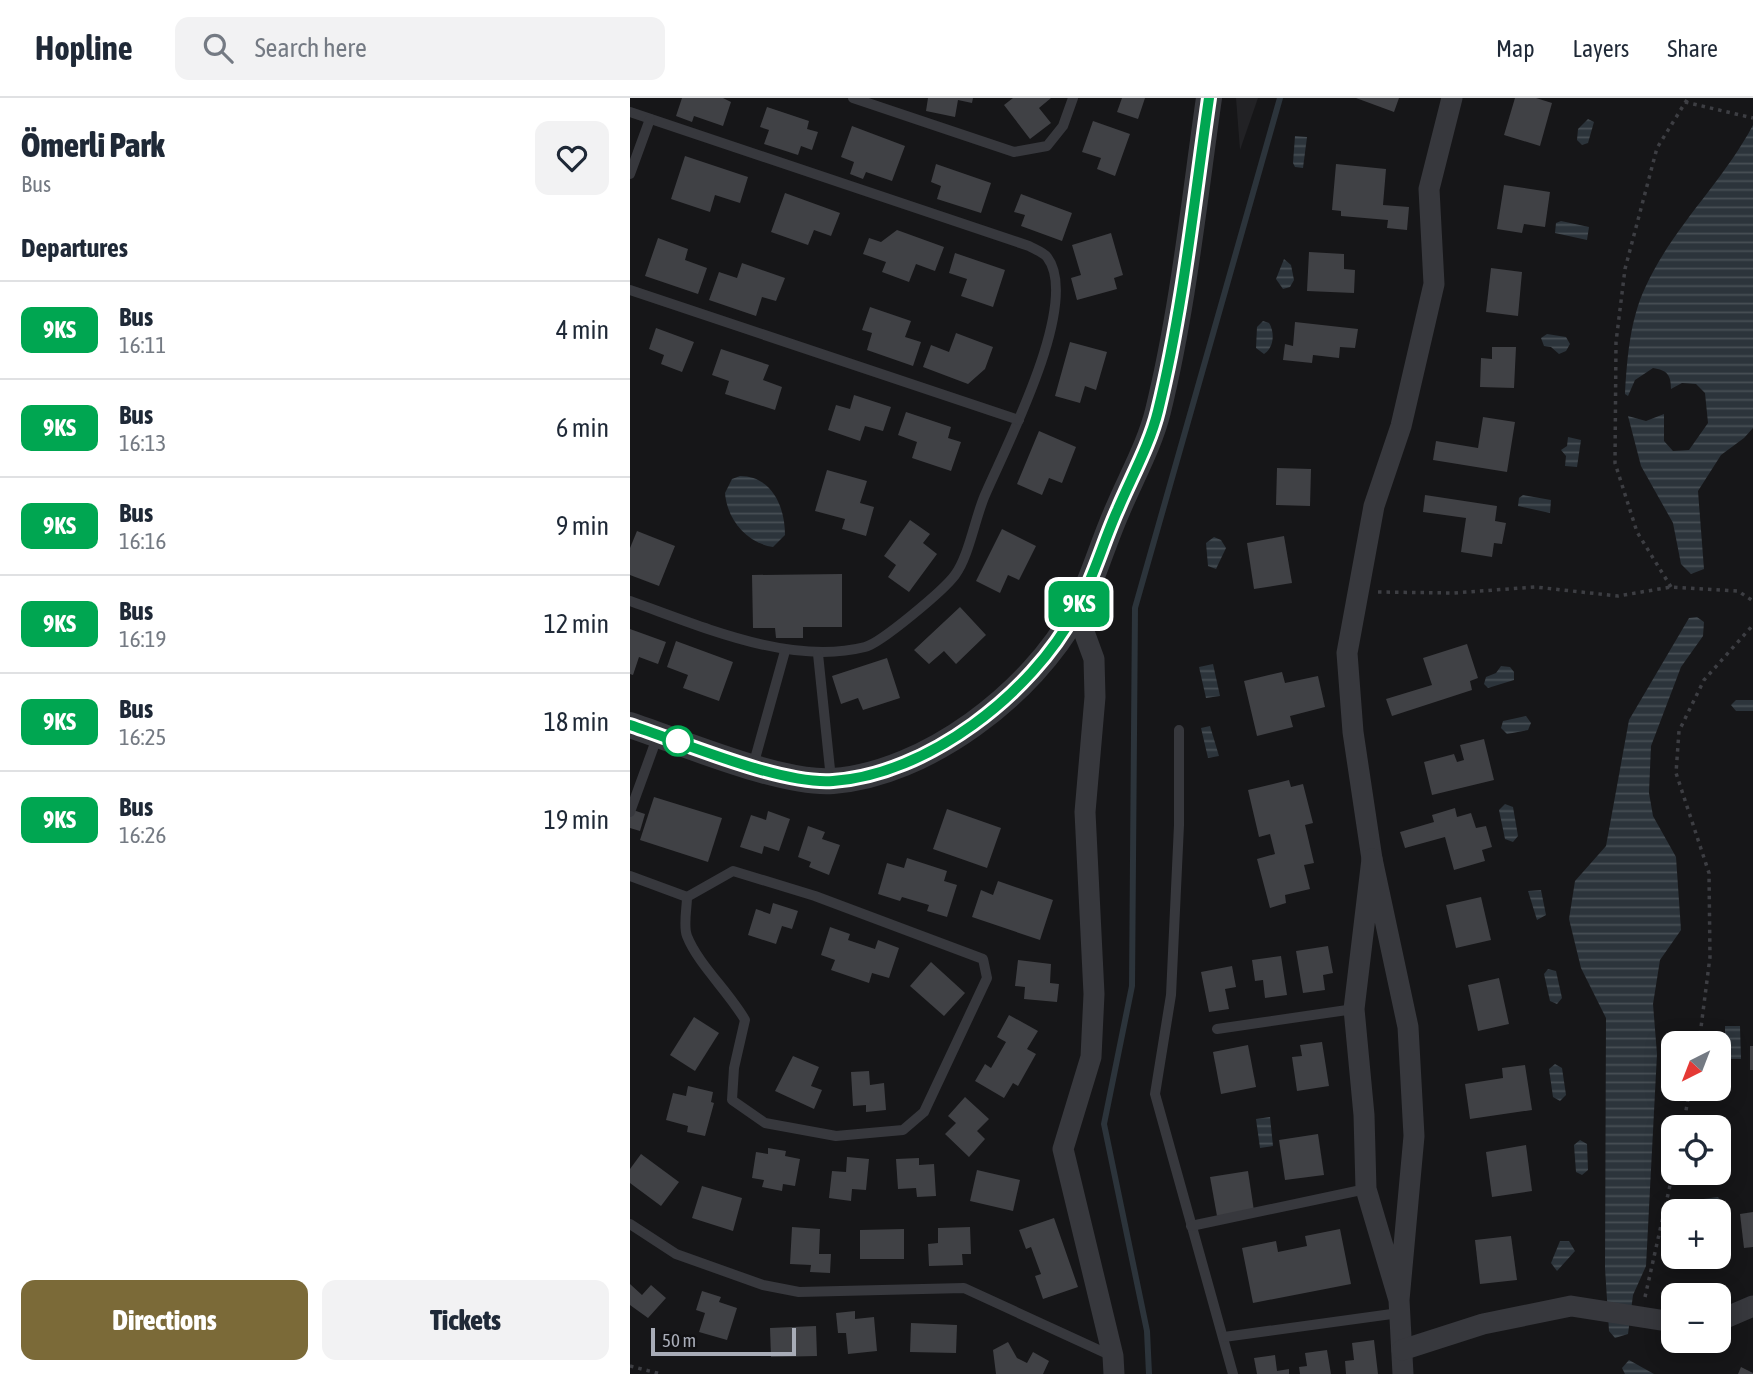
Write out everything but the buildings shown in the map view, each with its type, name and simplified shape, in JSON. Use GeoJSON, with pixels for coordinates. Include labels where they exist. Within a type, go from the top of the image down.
{"type":"FeatureCollection","features":[{"type":"Feature","properties":{"kind":"street"},"geometry":{"type":"LineString","coordinates":[[630,725],[782,776],[831,782],[871,775],[906,762],[985,719],[1055,644],[1076,610],[1158,414],[1209,98]]}},
{"type":"Feature","properties":{"kind":"street"},"geometry":{"type":"LineString","coordinates":[[1403,1374],[1399,1307],[1415,1136],[1409,1041],[1372,859],[1353,732],[1347,653],[1374,506],[1401,426],[1434,284],[1429,189],[1452,98]]}},
{"type":"Feature","properties":{"kind":"street"},"geometry":{"type":"LineString","coordinates":[[1076,610],[1094,659],[1095,697],[1085,812],[1094,994],[1091,1057],[1063,1149],[1113,1365]]}},
{"type":"Feature","properties":{"kind":"street"},"geometry":{"type":"LineString","coordinates":[[1372,859],[1354,1009],[1364,1115],[1366,1189],[1399,1307]]}},
{"type":"Feature","properties":{"kind":"street"},"geometry":{"type":"LineString","coordinates":[[1402,1350],[1483,1324],[1571,1306],[1661,1319]]}},
{"type":"Feature","properties":{"kind":"street"},"geometry":{"type":"LineString","coordinates":[[1731,1315],[1753,1306]]}},
{"type":"Feature","properties":{"kind":"lane"},"geometry":{"type":"LineString","coordinates":[[853,98],[1014,152],[1047,146],[1063,126],[1073,98]]}},
{"type":"Feature","properties":{"kind":"lane"},"geometry":{"type":"LineString","coordinates":[[630,112],[1028,246],[1046,256],[1056,278],[1050,339],[1019,420],[983,499],[956,574],[907,619],[868,646],[818,654],[785,651],[630,601]]}},
{"type":"Feature","properties":{"kind":"lane"},"geometry":{"type":"LineString","coordinates":[[630,174],[650,119]]}},
{"type":"Feature","properties":{"kind":"lane"},"geometry":{"type":"LineString","coordinates":[[630,290],[1019,420]]}},
{"type":"Feature","properties":{"kind":"lane"},"geometry":{"type":"LineString","coordinates":[[753,766],[785,651]]}},
{"type":"Feature","properties":{"kind":"lane"},"geometry":{"type":"LineString","coordinates":[[818,654],[831,782]]}},
{"type":"Feature","properties":{"kind":"lane"},"geometry":{"type":"LineString","coordinates":[[1179,730],[1179,825],[1171,995],[1155,1094],[1233,1374]]}},
{"type":"Feature","properties":{"kind":"lane"},"geometry":{"type":"LineString","coordinates":[[630,812],[658,734]]}},
{"type":"Feature","properties":{"kind":"lane"},"geometry":{"type":"LineString","coordinates":[[630,876],[687,897],[733,871],[815,896],[983,959],[987,978],[924,1112],[902,1130],[836,1136],[765,1123],[732,1100],[734,1068],[745,1020],[731,995],[705,965],[686,934],[687,897]]}},
{"type":"Feature","properties":{"kind":"lane"},"geometry":{"type":"LineString","coordinates":[[1217,1030],[1354,1009]]}},
{"type":"Feature","properties":{"kind":"lane"},"geometry":{"type":"LineString","coordinates":[[1191,1226],[1366,1189]]}},
{"type":"Feature","properties":{"kind":"lane"},"geometry":{"type":"LineString","coordinates":[[630,1224],[676,1254],[763,1285],[799,1292],[964,1288],[1113,1365]]}},
{"type":"Feature","properties":{"kind":"lane"},"geometry":{"type":"LineString","coordinates":[[1224,1337],[1399,1307]]}},
{"type":"Feature","properties":{"kind":"path"},"geometry":{"type":"LineString","coordinates":[[1671,587],[1637,532],[1615,463],[1616,342],[1625,270],[1657,148],[1686,100],[1753,118]]}},
{"type":"Feature","properties":{"kind":"path"},"geometry":{"type":"LineString","coordinates":[[1358,592],[1453,593],[1535,587],[1618,596],[1671,587],[1738,592],[1753,601]]}},
{"type":"Feature","properties":{"kind":"path"},"geometry":{"type":"LineString","coordinates":[[1701,1031],[1710,957],[1709,873],[1676,773],[1679,731],[1704,680],[1753,625]]}},
{"type":"Feature","properties":{"kind":"path"},"geometry":{"type":"LineString","coordinates":[[1641,1315],[1670,1185]]}},
{"type":"Feature","properties":{"kind":"path"},"geometry":{"type":"LineString","coordinates":[[630,1366],[661,1374]]}},
{"type":"Feature","properties":{"kind":"shaded area"},"geometry":{"type":"Polygon","coordinates":[[[1236,98],[1258,98],[1240,150],[1236,98]]]}},
{"type":"Feature","properties":{"kind":"shaded area"},"geometry":{"type":"Polygon","coordinates":[[[1588,119],[1594,122],[1588,143],[1582,145],[1577,140],[1578,129],[1588,119]]]}},
{"type":"Feature","properties":{"kind":"shaded area"},"geometry":{"type":"Polygon","coordinates":[[[1753,125],[1753,428],[1721,455],[1698,491],[1704,569],[1691,574],[1681,564],[1673,523],[1641,466],[1628,416],[1646,421],[1664,414],[1664,441],[1673,451],[1689,450],[1708,423],[1705,393],[1696,384],[1682,383],[1671,389],[1667,374],[1653,368],[1635,380],[1628,396],[1625,394],[1630,340],[1640,300],[1656,266],[1753,125]]]}},
{"type":"Feature","properties":{"kind":"shaded area"},"geometry":{"type":"Polygon","coordinates":[[[1295,136],[1307,137],[1303,168],[1295,167],[1293,163],[1295,136]]]}},
{"type":"Feature","properties":{"kind":"shaded area"},"geometry":{"type":"Polygon","coordinates":[[[1561,221],[1589,227],[1587,240],[1555,233],[1556,223],[1561,221]]]}},
{"type":"Feature","properties":{"kind":"shaded area"},"geometry":{"type":"Polygon","coordinates":[[[1284,259],[1291,265],[1294,280],[1290,287],[1283,289],[1276,279],[1284,259]]]}},
{"type":"Feature","properties":{"kind":"shaded area"},"geometry":{"type":"Polygon","coordinates":[[[1263,321],[1269,323],[1273,335],[1272,344],[1264,354],[1256,348],[1257,327],[1263,321]]]}},
{"type":"Feature","properties":{"kind":"shaded area"},"geometry":{"type":"Polygon","coordinates":[[[1547,334],[1566,337],[1570,344],[1566,351],[1559,354],[1551,347],[1544,346],[1541,338],[1547,334]]]}},
{"type":"Feature","properties":{"kind":"shaded area"},"geometry":{"type":"Polygon","coordinates":[[[1568,437],[1581,440],[1577,467],[1565,466],[1566,456],[1561,450],[1567,446],[1568,437]]]}},
{"type":"Feature","properties":{"kind":"shaded area"},"geometry":{"type":"Polygon","coordinates":[[[740,476],[761,481],[779,504],[785,535],[773,547],[754,541],[746,535],[730,512],[725,493],[732,479],[740,476]]]}},
{"type":"Feature","properties":{"kind":"shaded area"},"geometry":{"type":"Polygon","coordinates":[[[1523,495],[1551,500],[1550,513],[1518,506],[1519,498],[1523,495]]]}},
{"type":"Feature","properties":{"kind":"shaded area"},"geometry":{"type":"Polygon","coordinates":[[[1214,537],[1221,540],[1226,548],[1216,569],[1208,566],[1206,543],[1214,537]]]}},
{"type":"Feature","properties":{"kind":"shaded area"},"geometry":{"type":"Polygon","coordinates":[[[1697,617],[1704,622],[1703,636],[1681,667],[1651,746],[1649,793],[1653,816],[1676,857],[1681,930],[1660,960],[1653,1004],[1657,1054],[1646,1266],[1633,1295],[1628,1334],[1615,1338],[1609,1331],[1605,1268],[1606,1018],[1581,968],[1569,919],[1575,881],[1606,846],[1629,720],[1689,618],[1697,617]]]}},
{"type":"Feature","properties":{"kind":"shaded area"},"geometry":{"type":"Polygon","coordinates":[[[1213,664],[1220,696],[1206,698],[1199,667],[1213,664]]]}},
{"type":"Feature","properties":{"kind":"shaded area"},"geometry":{"type":"Polygon","coordinates":[[[1501,666],[1510,667],[1514,672],[1514,680],[1488,688],[1484,684],[1486,677],[1496,673],[1501,666]]]}},
{"type":"Feature","properties":{"kind":"shaded area"},"geometry":{"type":"Polygon","coordinates":[[[1736,700],[1753,700],[1753,711],[1736,711],[1731,705],[1736,700]]]}},
{"type":"Feature","properties":{"kind":"shaded area"},"geometry":{"type":"Polygon","coordinates":[[[1526,716],[1531,723],[1528,730],[1507,734],[1501,728],[1503,721],[1526,716]]]}},
{"type":"Feature","properties":{"kind":"shaded area"},"geometry":{"type":"Polygon","coordinates":[[[1210,726],[1219,756],[1208,758],[1201,728],[1210,726]]]}},
{"type":"Feature","properties":{"kind":"shaded area"},"geometry":{"type":"Polygon","coordinates":[[[1505,804],[1513,807],[1518,836],[1513,842],[1505,839],[1499,810],[1505,804]]]}},
{"type":"Feature","properties":{"kind":"shaded area"},"geometry":{"type":"Polygon","coordinates":[[[1541,890],[1546,915],[1537,920],[1528,891],[1541,890]]]}},
{"type":"Feature","properties":{"kind":"shaded area"},"geometry":{"type":"Polygon","coordinates":[[[1548,969],[1556,971],[1562,998],[1557,1004],[1550,1001],[1544,974],[1548,969]]]}},
{"type":"Feature","properties":{"kind":"shaded area"},"geometry":{"type":"Polygon","coordinates":[[[1725,1026],[1740,1026],[1741,1059],[1731,1059],[1731,1031],[1725,1031],[1725,1026]]]}},
{"type":"Feature","properties":{"kind":"shaded area"},"geometry":{"type":"Polygon","coordinates":[[[1555,1064],[1562,1068],[1566,1095],[1560,1101],[1553,1097],[1549,1069],[1555,1064]]]}},
{"type":"Feature","properties":{"kind":"shaded area"},"geometry":{"type":"Polygon","coordinates":[[[1270,1117],[1273,1146],[1260,1148],[1256,1119],[1270,1117]]]}},
{"type":"Feature","properties":{"kind":"shaded area"},"geometry":{"type":"Polygon","coordinates":[[[1580,1140],[1587,1144],[1588,1170],[1582,1175],[1576,1172],[1574,1145],[1580,1140]]]}},
{"type":"Feature","properties":{"kind":"shaded area"},"geometry":{"type":"Polygon","coordinates":[[[1560,1241],[1569,1241],[1575,1251],[1557,1271],[1551,1263],[1560,1241]]]}},
{"type":"Feature","properties":{"kind":"shaded area"},"geometry":{"type":"Polygon","coordinates":[[[1629,1360],[1654,1374],[1625,1374],[1622,1368],[1629,1360]]]}},
{"type":"Feature","properties":{"kind":"waterway"},"geometry":{"type":"LineString","coordinates":[[1149,1374],[1147,1331],[1104,1124],[1132,986],[1135,608],[1280,98]]}},
{"type":"Feature","properties":{"kind":"bus line","name":"9KS"},"geometry":{"type":"LineString","coordinates":[[630,725],[782,776],[831,782],[871,775],[906,762],[985,719],[1030,674],[1055,644],[1076,610],[1158,414],[1209,98]]}}]}
